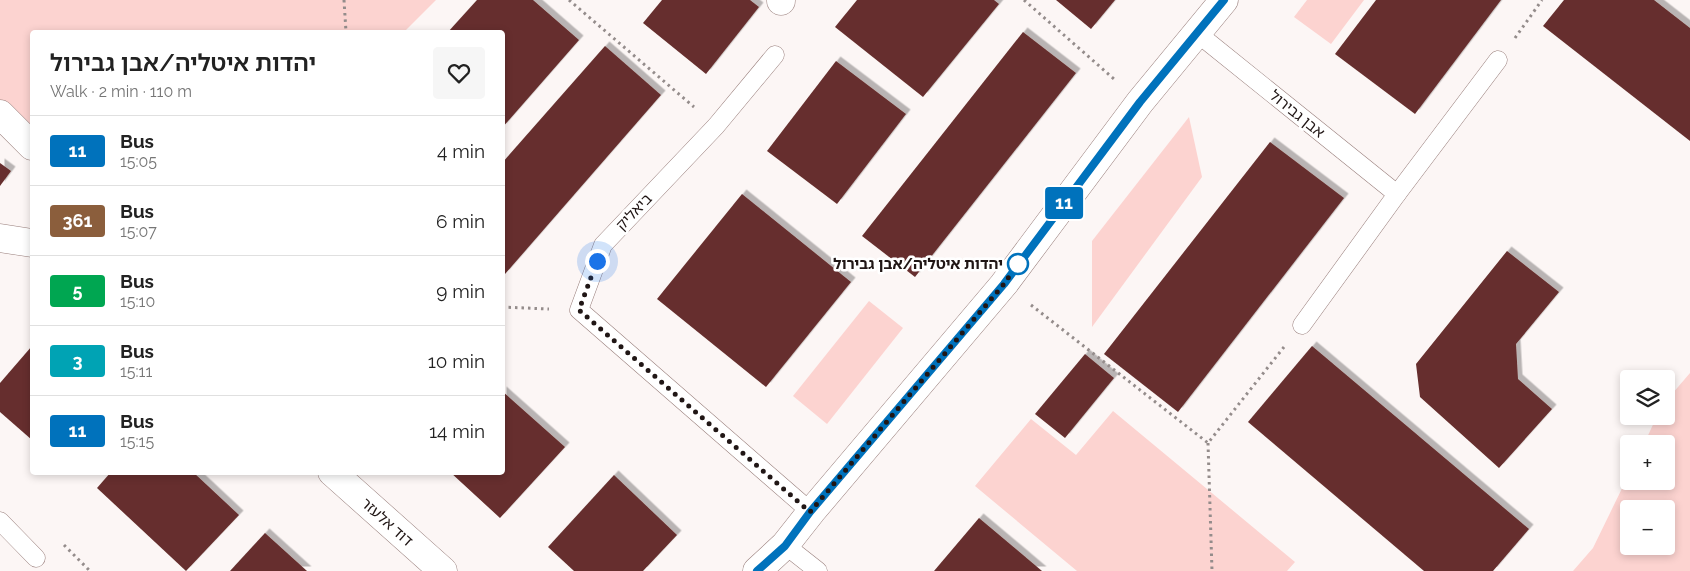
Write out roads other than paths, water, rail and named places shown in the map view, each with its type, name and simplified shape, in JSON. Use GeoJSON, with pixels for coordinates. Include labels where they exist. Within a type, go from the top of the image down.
{"type":"FeatureCollection","features":[{"type":"Feature","properties":{"kind":"street"},"geometry":{"type":"LineString","coordinates":[[758,571],[785,546],[810,512],[1004,284],[1140,102],[1224,0]]}},
{"type":"Feature","properties":{"kind":"street"},"geometry":{"type":"LineString","coordinates":[[0,114],[30,144]]}},
{"type":"Feature","properties":{"kind":"street"},"geometry":{"type":"LineString","coordinates":[[0,238],[30,243]]}},
{"type":"Feature","properties":{"kind":"street","name":"דוד אלעזר"},"geometry":{"type":"LineString","coordinates":[[335,475],[442,571]]}},
{"type":"Feature","properties":{"kind":"lane","name":"אבן גבירול"},"geometry":{"type":"LineString","coordinates":[[1197,33],[1397,194]]}},
{"type":"Feature","properties":{"kind":"lane","name":"ביאליק"},"geometry":{"type":"LineString","coordinates":[[775,55],[716,126],[603,245],[579,310],[810,512]]}},
{"type":"Feature","properties":{"kind":"lane"},"geometry":{"type":"LineString","coordinates":[[1302,325],[1397,194],[1498,60]]}},
{"type":"Feature","properties":{"kind":"lane"},"geometry":{"type":"LineString","coordinates":[[0,521],[36,558]]}},
{"type":"Feature","properties":{"kind":"lane"},"geometry":{"type":"LineString","coordinates":[[785,546],[818,571]]}},
{"type":"Feature","properties":{"kind":"place","name":"יהדות איטליה/אבן גבירול"},"geometry":{"type":"Point","coordinates":[1018,264]}}]}
